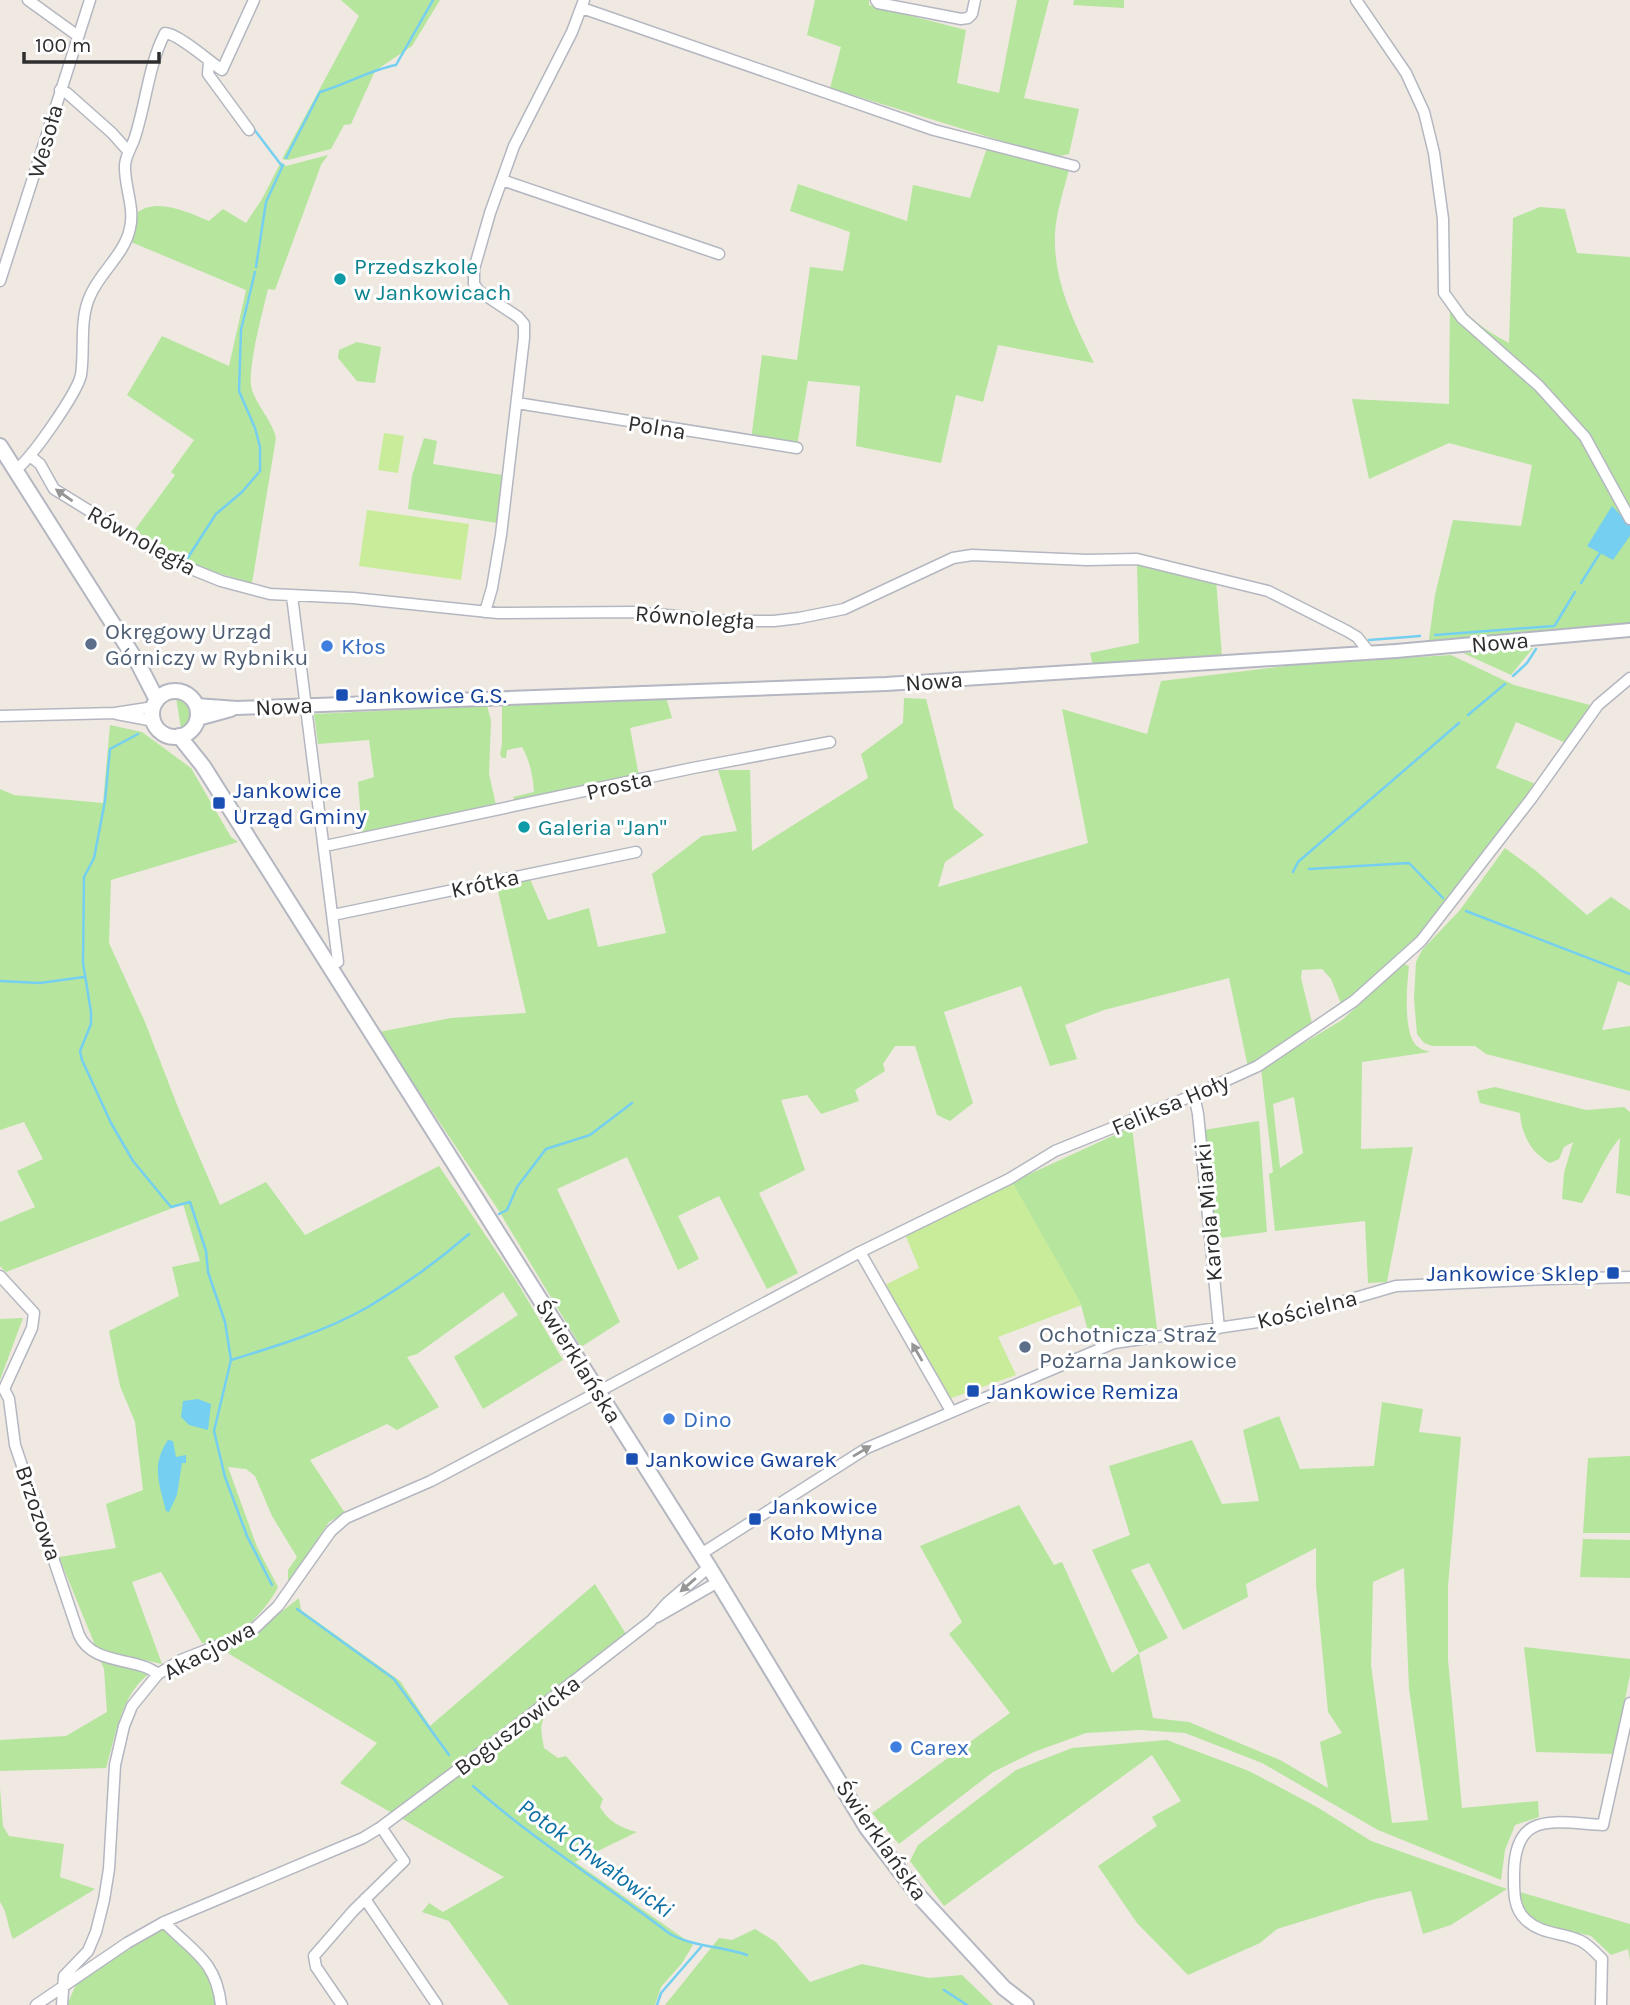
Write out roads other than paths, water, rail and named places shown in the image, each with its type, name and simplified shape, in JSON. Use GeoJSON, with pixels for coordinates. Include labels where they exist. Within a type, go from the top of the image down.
{"type":"FeatureCollection","features":[{"type":"Feature","properties":{"kind":"main road"},"geometry":{"type":"LineString","coordinates":[[0,446],[139,665],[165,734],[179,736],[195,718],[190,696],[169,692],[139,665]]}},
{"type":"Feature","properties":{"kind":"main road"},"geometry":{"type":"LineString","coordinates":[[155,709],[169,692]]}},
{"type":"Feature","properties":{"kind":"main road","name":"Świerklańska"},"geometry":{"type":"LineString","coordinates":[[195,718],[203,766]]}},
{"type":"Feature","properties":{"kind":"main road","name":"Świerklańska"},"geometry":{"type":"LineString","coordinates":[[179,736],[203,766],[600,1393],[705,1560],[867,1828],[919,1896],[1004,1988],[1026,2005]]}},
{"type":"Feature","properties":{"kind":"street"},"geometry":{"type":"LineString","coordinates":[[28,0],[78,36]]}},
{"type":"Feature","properties":{"kind":"street","name":"Wesoła"},"geometry":{"type":"LineString","coordinates":[[0,281],[90,0]]}},
{"type":"Feature","properties":{"kind":"street"},"geometry":{"type":"LineString","coordinates":[[15,470],[30,456],[79,381],[84,318],[89,298],[96,283],[127,240],[132,220],[125,163],[134,141],[149,78],[165,33],[179,37],[222,70],[254,0]]}},
{"type":"Feature","properties":{"kind":"street"},"geometry":{"type":"LineString","coordinates":[[876,0],[878,3],[961,19],[972,14],[975,0]]}},
{"type":"Feature","properties":{"kind":"street"},"geometry":{"type":"LineString","coordinates":[[1356,0],[1406,73],[1424,112],[1434,153],[1443,219],[1444,293],[1462,318],[1538,386],[1584,437],[1630,519]]}},
{"type":"Feature","properties":{"kind":"street"},"geometry":{"type":"LineString","coordinates":[[485,612],[501,535],[524,324],[479,291],[472,279],[490,213],[521,131],[555,67],[583,4],[934,130],[1074,166]]}},
{"type":"Feature","properties":{"kind":"street"},"geometry":{"type":"LineString","coordinates":[[209,62],[208,74],[249,130]]}},
{"type":"Feature","properties":{"kind":"street"},"geometry":{"type":"LineString","coordinates":[[60,90],[103,125],[128,151]]}},
{"type":"Feature","properties":{"kind":"street"},"geometry":{"type":"LineString","coordinates":[[502,180],[719,254]]}},
{"type":"Feature","properties":{"kind":"street","name":"Polna"},"geometry":{"type":"LineString","coordinates":[[517,403],[797,449]]}},
{"type":"Feature","properties":{"kind":"street","name":"Równoległa"},"geometry":{"type":"LineString","coordinates":[[30,456],[40,464],[54,489],[147,548],[190,570],[255,591],[485,612],[635,612],[729,621],[774,621],[844,609],[953,558],[963,556],[1137,559],[1268,591],[1357,637],[1370,653]]}},
{"type":"Feature","properties":{"kind":"street"},"geometry":{"type":"LineString","coordinates":[[292,596],[338,962]]}},
{"type":"Feature","properties":{"kind":"street","name":"Nowa"},"geometry":{"type":"LineString","coordinates":[[195,718],[237,708],[886,684],[1370,653],[1630,630]]}},
{"type":"Feature","properties":{"kind":"street","name":"Feliksa Hoły"},"geometry":{"type":"LineString","coordinates":[[600,1393],[860,1252],[1009,1180],[1055,1151],[1258,1066],[1354,1001],[1421,941],[1531,799],[1598,705],[1630,678]]}},
{"type":"Feature","properties":{"kind":"street"},"geometry":{"type":"LineString","coordinates":[[0,716],[115,713],[155,709]]}},
{"type":"Feature","properties":{"kind":"street","name":"Prosta"},"geometry":{"type":"LineString","coordinates":[[325,846],[693,768],[830,742]]}},
{"type":"Feature","properties":{"kind":"street","name":"Krótka"},"geometry":{"type":"LineString","coordinates":[[333,915],[636,852]]}},
{"type":"Feature","properties":{"kind":"street","name":"Karola Miarki"},"geometry":{"type":"LineString","coordinates":[[1194,1095],[1219,1328]]}},
{"type":"Feature","properties":{"kind":"street"},"geometry":{"type":"LineString","coordinates":[[860,1252],[951,1411]]}},
{"type":"Feature","properties":{"kind":"street","name":"Brzozowa"},"geometry":{"type":"LineString","coordinates":[[0,1276],[30,1307],[35,1318],[2,1388],[9,1399],[15,1445],[82,1642],[97,1654],[149,1667],[158,1674]]}},
{"type":"Feature","properties":{"kind":"street","name":"Kościelna"},"geometry":{"type":"LineString","coordinates":[[705,1560],[867,1448],[1114,1343],[1286,1318],[1396,1286],[1630,1277]]}},
{"type":"Feature","properties":{"kind":"street","name":"Akacjowa"},"geometry":{"type":"LineString","coordinates":[[62,1987],[64,1976],[81,1960],[93,1940],[104,1900],[109,1869],[114,1777],[124,1726],[132,1706],[158,1674],[173,1664],[256,1628],[278,1606],[331,1531],[346,1518],[431,1481],[600,1393]]}},
{"type":"Feature","properties":{"kind":"street","name":"Boguszowicka"},"geometry":{"type":"LineString","coordinates":[[651,1620],[705,1560]]}},
{"type":"Feature","properties":{"kind":"street","name":"Boguszowicka"},"geometry":{"type":"LineString","coordinates":[[36,2005],[127,1942],[163,1922],[363,1838],[381,1827],[511,1730],[651,1620],[718,1582]]}},
{"type":"Feature","properties":{"kind":"street"},"geometry":{"type":"LineString","coordinates":[[1601,2005],[1602,1959],[1583,1941],[1540,1930],[1522,1917],[1515,1900],[1513,1856],[1520,1838],[1536,1825],[1603,1825],[1630,1703]]}},
{"type":"Feature","properties":{"kind":"street"},"geometry":{"type":"LineString","coordinates":[[342,2005],[316,1967],[314,1956],[365,1899],[404,1861],[381,1827]]}},
{"type":"Feature","properties":{"kind":"street"},"geometry":{"type":"LineString","coordinates":[[365,1899],[437,2005]]}},
{"type":"Feature","properties":{"kind":"street"},"geometry":{"type":"LineString","coordinates":[[163,1922],[212,1969],[221,2005]]}},
{"type":"Feature","properties":{"kind":"street"},"geometry":{"type":"LineString","coordinates":[[61,2005],[62,1987]]}},
{"type":"Feature","properties":{"kind":"water"},"geometry":{"type":"Polygon","coordinates":[[[1612,506],[1630,525],[1630,536],[1613,560],[1587,546],[1612,506]]]}},
{"type":"Feature","properties":{"kind":"water"},"geometry":{"type":"Polygon","coordinates":[[[198,1399],[211,1404],[208,1430],[189,1425],[181,1417],[183,1401],[198,1399]]]}},
{"type":"Feature","properties":{"kind":"water"},"geometry":{"type":"Polygon","coordinates":[[[168,1440],[173,1441],[176,1457],[186,1455],[186,1463],[182,1463],[177,1495],[169,1512],[166,1511],[158,1474],[160,1458],[168,1440]]]}},
{"type":"Feature","properties":{"kind":"waterway","name":"Potok Chwałowicki"},"geometry":{"type":"LineString","coordinates":[[286,158],[320,92],[396,65],[433,0]]}},
{"type":"Feature","properties":{"kind":"waterway"},"geometry":{"type":"LineString","coordinates":[[253,128],[282,166]]}},
{"type":"Feature","properties":{"kind":"waterway","name":"Potok Chwałowicki"},"geometry":{"type":"LineString","coordinates":[[256,267],[266,202],[283,165]]}},
{"type":"Feature","properties":{"kind":"waterway","name":"Potok Chwałowicki"},"geometry":{"type":"LineString","coordinates":[[187,559],[216,514],[242,492],[260,471],[260,447],[239,391],[241,330],[255,272]]}},
{"type":"Feature","properties":{"kind":"waterway"},"geometry":{"type":"LineString","coordinates":[[1581,583],[1600,553]]}},
{"type":"Feature","properties":{"kind":"waterway"},"geometry":{"type":"LineString","coordinates":[[1555,625],[1575,592]]}},
{"type":"Feature","properties":{"kind":"waterway"},"geometry":{"type":"LineString","coordinates":[[1435,635],[1554,626]]}},
{"type":"Feature","properties":{"kind":"waterway"},"geometry":{"type":"LineString","coordinates":[[1369,640],[1420,636]]}},
{"type":"Feature","properties":{"kind":"waterway"},"geometry":{"type":"LineString","coordinates":[[1513,676],[1527,663],[1536,649]]}},
{"type":"Feature","properties":{"kind":"waterway"},"geometry":{"type":"LineString","coordinates":[[1468,715],[1505,684]]}},
{"type":"Feature","properties":{"kind":"waterway"},"geometry":{"type":"LineString","coordinates":[[1293,872],[1298,862],[1459,723]]}},
{"type":"Feature","properties":{"kind":"waterway","name":"Potok Chwałowicki"},"geometry":{"type":"LineString","coordinates":[[138,734],[110,749],[105,801],[94,858],[84,877],[83,963],[91,1024],[80,1051],[111,1123],[133,1161],[171,1207],[190,1202],[206,1251],[208,1272],[225,1322],[231,1360],[214,1431],[225,1477],[247,1536],[272,1585]]}},
{"type":"Feature","properties":{"kind":"waterway"},"geometry":{"type":"LineString","coordinates":[[1309,869],[1409,863],[1443,898]]}},
{"type":"Feature","properties":{"kind":"waterway"},"geometry":{"type":"LineString","coordinates":[[1466,911],[1630,974]]}},
{"type":"Feature","properties":{"kind":"waterway"},"geometry":{"type":"LineString","coordinates":[[0,981],[40,983],[84,977]]}},
{"type":"Feature","properties":{"kind":"waterway"},"geometry":{"type":"LineString","coordinates":[[499,1214],[507,1210],[517,1187],[546,1149],[590,1135],[632,1103]]}},
{"type":"Feature","properties":{"kind":"waterway"},"geometry":{"type":"LineString","coordinates":[[231,1360],[301,1337],[352,1316],[407,1282],[469,1234]]}},
{"type":"Feature","properties":{"kind":"waterway","name":"Potok Chwałowicki"},"geometry":{"type":"LineString","coordinates":[[297,1609],[394,1679],[449,1755]]}},
{"type":"Feature","properties":{"kind":"waterway","name":"Potok Chwałowicki"},"geometry":{"type":"LineString","coordinates":[[473,1786],[545,1844],[670,1934],[747,1955]]}},
{"type":"Feature","properties":{"kind":"waterway"},"geometry":{"type":"LineString","coordinates":[[657,2005],[661,1993],[701,1947]]}},
{"type":"Feature","properties":{"kind":"waterway","name":"Potok Chwałowicki"},"geometry":{"type":"LineString","coordinates":[[944,1990],[967,2005]]}},
{"type":"Feature","properties":{"kind":"place","name":"Przedszkole w Jankowicach"},"geometry":{"type":"Point","coordinates":[340,279]}},
{"type":"Feature","properties":{"kind":"place","name":"Okręgowy Urząd Górniczy w Rybniku"},"geometry":{"type":"Point","coordinates":[91,644]}},
{"type":"Feature","properties":{"kind":"place","name":"Kłos"},"geometry":{"type":"Point","coordinates":[327,646]}},
{"type":"Feature","properties":{"kind":"place","name":"Jankowice G.S."},"geometry":{"type":"Point","coordinates":[342,695]}},
{"type":"Feature","properties":{"kind":"place","name":"Jankowice Urząd Gminy"},"geometry":{"type":"Point","coordinates":[219,803]}},
{"type":"Feature","properties":{"kind":"place","name":"Galeria \"Jan\""},"geometry":{"type":"Point","coordinates":[524,827]}},
{"type":"Feature","properties":{"kind":"place","name":"Jankowice Sklep"},"geometry":{"type":"Point","coordinates":[1613,1273]}},
{"type":"Feature","properties":{"kind":"place","name":"Ochotnicza Straż Pożarna Jankowice"},"geometry":{"type":"Point","coordinates":[1025,1347]}},
{"type":"Feature","properties":{"kind":"place","name":"Jankowice Remiza"},"geometry":{"type":"Point","coordinates":[973,1391]}},
{"type":"Feature","properties":{"kind":"place","name":"Dino"},"geometry":{"type":"Point","coordinates":[669,1419]}},
{"type":"Feature","properties":{"kind":"place","name":"Jankowice Gwarek"},"geometry":{"type":"Point","coordinates":[632,1459]}},
{"type":"Feature","properties":{"kind":"place","name":"Jankowice Koło Młyna"},"geometry":{"type":"Point","coordinates":[755,1519]}},
{"type":"Feature","properties":{"kind":"place","name":"Carex"},"geometry":{"type":"Point","coordinates":[896,1747]}}]}
